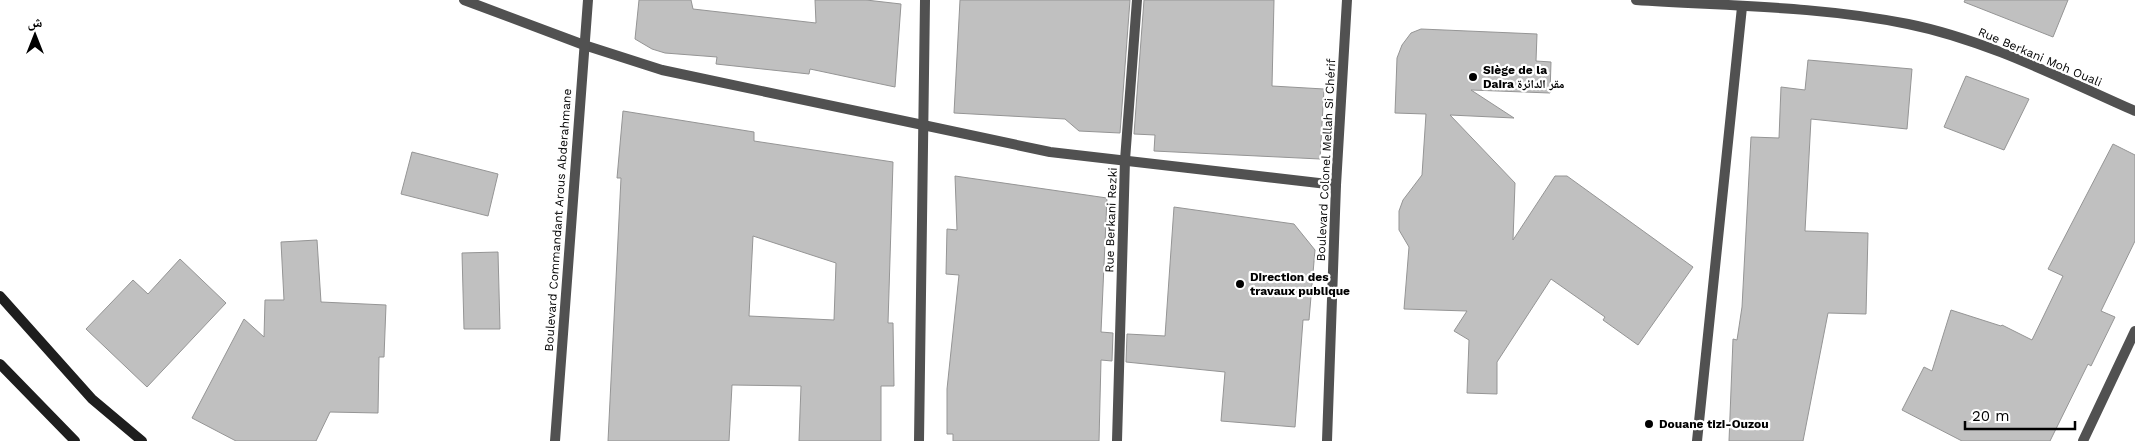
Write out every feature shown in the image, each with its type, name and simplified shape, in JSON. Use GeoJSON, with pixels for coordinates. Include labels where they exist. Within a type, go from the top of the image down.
{"type":"FeatureCollection","features":[{"type":"Feature","properties":{"kind":"main road"},"geometry":{"type":"LineString","coordinates":[[0,296],[92,399],[142,441]]}},
{"type":"Feature","properties":{"kind":"main road"},"geometry":{"type":"LineString","coordinates":[[0,364],[75,441]]}},
{"type":"Feature","properties":{"kind":"street"},"geometry":{"type":"LineString","coordinates":[[464,0],[584,45],[662,70],[1050,152],[1336,185]]}},
{"type":"Feature","properties":{"kind":"street","name":"Boulevard Commandant Arous Abderahmane"},"geometry":{"type":"LineString","coordinates":[[554,441],[588,0]]}},
{"type":"Feature","properties":{"kind":"street"},"geometry":{"type":"LineString","coordinates":[[918,441],[925,0]]}},
{"type":"Feature","properties":{"kind":"street","name":"Rue Berkani Rezki"},"geometry":{"type":"LineString","coordinates":[[1117,441],[1126,160],[1137,0]]}},
{"type":"Feature","properties":{"kind":"street","name":"Boulevard Colonel Mellah Si Chérif"},"geometry":{"type":"LineString","coordinates":[[1327,441],[1336,185],[1347,0]]}},
{"type":"Feature","properties":{"kind":"street","name":"Rue Berkani Moh Ouali"},"geometry":{"type":"LineString","coordinates":[[1636,0],[1826,11],[1909,24],[1980,44],[2135,111]]}},
{"type":"Feature","properties":{"kind":"street"},"geometry":{"type":"LineString","coordinates":[[1697,441],[1742,7]]}},
{"type":"Feature","properties":{"kind":"street"},"geometry":{"type":"LineString","coordinates":[[2083,441],[2135,331]]}},
{"type":"Feature","properties":{"kind":"building"},"geometry":{"type":"Polygon","coordinates":[[[639,0],[691,0],[693,9],[816,23],[815,0],[866,0],[901,4],[895,87],[810,69],[809,74],[716,64],[717,57],[665,53],[652,49],[635,39],[639,0]]]}},
{"type":"Feature","properties":{"kind":"building"},"geometry":{"type":"Polygon","coordinates":[[[960,0],[1130,0],[1120,133],[1079,131],[1065,119],[954,113],[960,0]]]}},
{"type":"Feature","properties":{"kind":"building"},"geometry":{"type":"Polygon","coordinates":[[[1144,0],[1274,0],[1272,86],[1324,89],[1320,159],[1154,151],[1155,135],[1134,134],[1144,0]]]}},
{"type":"Feature","properties":{"kind":"building"},"geometry":{"type":"Polygon","coordinates":[[[1965,0],[2068,0],[2053,37],[1964,2],[1965,0]]]}},
{"type":"Feature","properties":{"kind":"building"},"geometry":{"type":"Polygon","coordinates":[[[1421,29],[1537,34],[1536,61],[1551,62],[1550,93],[1471,90],[1514,118],[1450,115],[1515,183],[1513,240],[1555,176],[1567,176],[1693,267],[1638,345],[1603,320],[1605,317],[1551,279],[1497,362],[1497,394],[1467,393],[1469,340],[1454,331],[1467,311],[1404,309],[1409,247],[1399,230],[1399,211],[1403,200],[1422,175],[1426,114],[1395,113],[1397,58],[1402,45],[1411,33],[1421,29]]]}},
{"type":"Feature","properties":{"kind":"building"},"geometry":{"type":"Polygon","coordinates":[[[1808,60],[1912,69],[1907,129],[1811,119],[1805,231],[1868,233],[1866,314],[1828,313],[1803,441],[1729,441],[1733,339],[1737,340],[1742,307],[1751,137],[1779,138],[1781,87],[1805,90],[1808,60]]]}},
{"type":"Feature","properties":{"kind":"building"},"geometry":{"type":"Polygon","coordinates":[[[1966,76],[2029,99],[2004,150],[1944,127],[1966,76]]]}},
{"type":"Feature","properties":{"kind":"building"},"geometry":{"type":"Polygon","coordinates":[[[623,111],[754,132],[754,141],[893,162],[888,323],[893,323],[894,386],[881,386],[881,441],[799,441],[801,386],[732,385],[729,441],[608,441],[621,178],[617,178],[623,111]],[[753,236],[749,316],[834,320],[836,263],[753,236]]]}},
{"type":"Feature","properties":{"kind":"building"},"geometry":{"type":"Polygon","coordinates":[[[2113,144],[2135,155],[2135,241],[2101,311],[2115,317],[2091,366],[2088,364],[2050,441],[1962,441],[1902,410],[1924,367],[1932,371],[1951,310],[2002,325],[2032,340],[2063,276],[2048,269],[2113,144]]]}},
{"type":"Feature","properties":{"kind":"building"},"geometry":{"type":"Polygon","coordinates":[[[412,152],[498,174],[488,216],[401,194],[412,152]]]}},
{"type":"Feature","properties":{"kind":"building"},"geometry":{"type":"Polygon","coordinates":[[[955,176],[1107,198],[1101,332],[1113,333],[1112,361],[1101,360],[1099,441],[953,441],[953,434],[947,434],[947,389],[959,275],[946,274],[947,229],[957,230],[955,176]]]}},
{"type":"Feature","properties":{"kind":"building"},"geometry":{"type":"Polygon","coordinates":[[[1174,207],[1294,224],[1315,250],[1309,320],[1303,320],[1295,427],[1221,421],[1225,372],[1126,362],[1127,334],[1165,336],[1174,207]]]}},
{"type":"Feature","properties":{"kind":"building"},"geometry":{"type":"Polygon","coordinates":[[[317,240],[321,302],[386,305],[384,357],[379,357],[378,413],[330,412],[316,441],[236,441],[192,418],[244,319],[264,337],[265,300],[284,300],[281,242],[317,240]]]}},
{"type":"Feature","properties":{"kind":"building"},"geometry":{"type":"Polygon","coordinates":[[[498,252],[500,329],[464,329],[462,253],[498,252]]]}},
{"type":"Feature","properties":{"kind":"building"},"geometry":{"type":"Polygon","coordinates":[[[180,259],[226,303],[147,387],[86,329],[133,280],[148,294],[180,259]]]}},
{"type":"Feature","properties":{"kind":"place","name":"Siège de la Daira مقر الدائرة"},"geometry":{"type":"Point","coordinates":[1473,77]}},
{"type":"Feature","properties":{"kind":"place","name":"Direction des travaux publique"},"geometry":{"type":"Point","coordinates":[1240,284]}},
{"type":"Feature","properties":{"kind":"place","name":"Douane tizi-Ouzou"},"geometry":{"type":"Point","coordinates":[1649,424]}}]}
